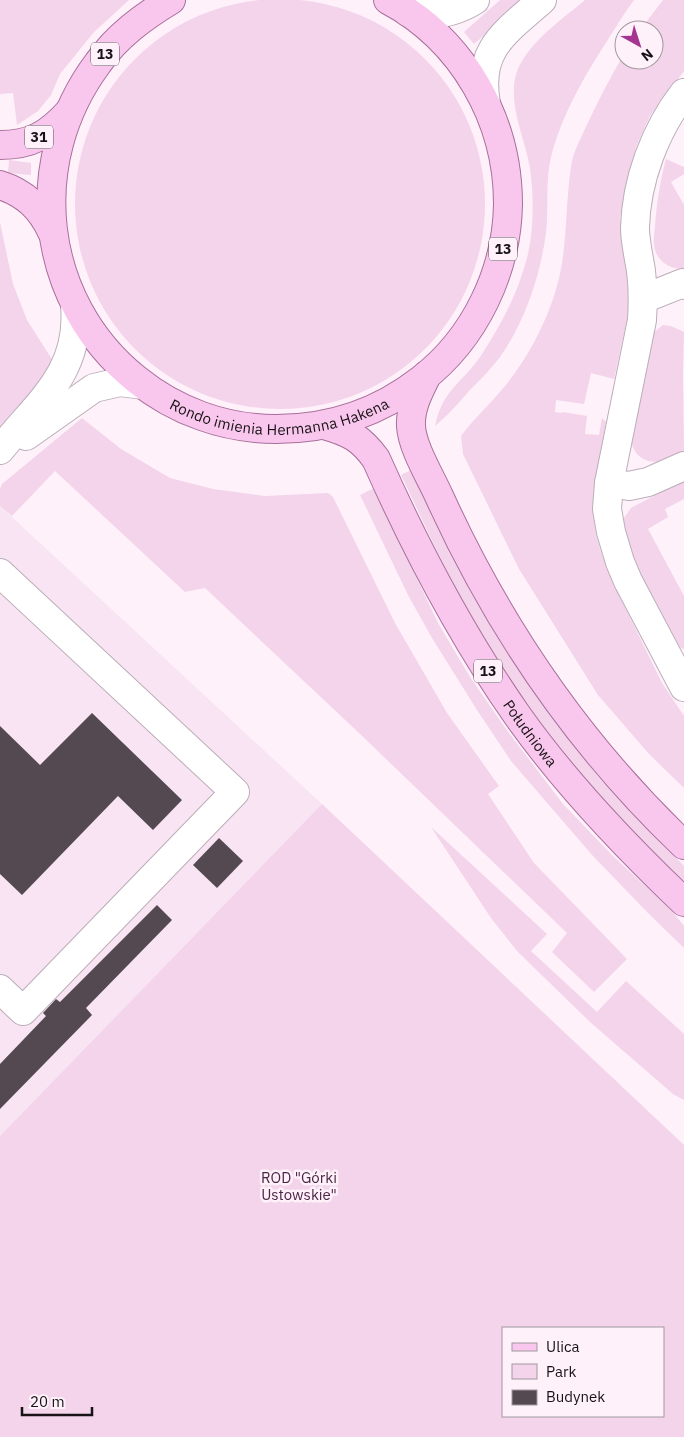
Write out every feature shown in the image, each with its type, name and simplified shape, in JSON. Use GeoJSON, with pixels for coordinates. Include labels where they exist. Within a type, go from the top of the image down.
{"type":"FeatureCollection","features":[{"type":"Feature","properties":{"kind":"main road","name":"Rondo imienia Hermanna Hakena"},"geometry":{"type":"LineString","coordinates":[[162,3],[111,47],[88,77],[70,111],[57,147],[54,166],[51,204],[53,233],[58,261],[75,304],[90,330],[114,360],[143,385],[192,413],[229,424],[267,429],[296,429],[324,425],[379,407],[395,398],[426,375],[454,348],[476,317],[492,283],[503,246],[508,208],[506,170],[498,133],[474,80],[451,50],[423,23],[398,6]]}},
{"type":"Feature","properties":{"kind":"main road","name":"31"},"geometry":{"type":"LineString","coordinates":[[0,145],[15,145],[40,137],[70,111]]}},
{"type":"Feature","properties":{"kind":"main road"},"geometry":{"type":"LineString","coordinates":[[0,185],[20,193],[31,201],[46,220],[53,233]]}},
{"type":"Feature","properties":{"kind":"main road","name":"13"},"geometry":{"type":"LineString","coordinates":[[426,375],[414,403],[411,417],[411,427],[415,442],[451,521],[493,601],[538,672],[576,725],[629,789],[683,843]]}},
{"type":"Feature","properties":{"kind":"main road","name":"Południowa"},"geometry":{"type":"LineString","coordinates":[[324,425],[353,435],[368,447],[376,459],[435,582],[471,645],[518,716],[586,802],[684,902]]}},
{"type":"Feature","properties":{"kind":"street"},"geometry":{"type":"LineString","coordinates":[[398,6],[431,15],[444,14],[475,0]]}},
{"type":"Feature","properties":{"kind":"street"},"geometry":{"type":"LineString","coordinates":[[486,103],[483,81],[486,61],[491,51],[505,33],[542,0]]}},
{"type":"Feature","properties":{"kind":"street"},"geometry":{"type":"LineString","coordinates":[[682,677],[628,581],[611,532],[608,509],[609,483],[642,320],[643,300],[635,229],[638,196],[648,161],[661,131],[684,93]]}},
{"type":"Feature","properties":{"kind":"street"},"geometry":{"type":"LineString","coordinates":[[643,300],[684,284]]}},
{"type":"Feature","properties":{"kind":"street"},"geometry":{"type":"LineString","coordinates":[[0,450],[61,376],[69,360],[75,338],[77,318],[75,304]]}},
{"type":"Feature","properties":{"kind":"street"},"geometry":{"type":"LineString","coordinates":[[0,458],[28,434],[94,388],[120,382],[143,385]]}},
{"type":"Feature","properties":{"kind":"street"},"geometry":{"type":"LineString","coordinates":[[609,483],[628,486],[648,482],[684,466]]}},
{"type":"Feature","properties":{"kind":"street"},"geometry":{"type":"LineString","coordinates":[[0,573],[235,792],[23,1011],[0,989]]}},
{"type":"Feature","properties":{"kind":"shaded area"},"geometry":{"type":"Polygon","coordinates":[[[0,506],[322,804],[0,1136],[0,506]]]}},
{"type":"Feature","properties":{"kind":"green space"},"geometry":{"type":"Polygon","coordinates":[[[280,-1],[320,3],[358,15],[377,23],[394,34],[425,59],[450,90],[461,107],[469,126],[481,164],[485,204],[481,244],[469,282],[461,301],[450,318],[425,349],[394,374],[377,385],[358,393],[320,405],[280,409],[240,405],[202,393],[183,385],[166,374],[135,349],[110,318],[99,301],[91,282],[79,244],[75,204],[79,164],[91,126],[99,107],[110,90],[135,59],[166,34],[183,23],[202,15],[240,3],[280,-1]]]}},
{"type":"Feature","properties":{"kind":"green space"},"geometry":{"type":"Polygon","coordinates":[[[0,0],[129,0],[94,32],[60,74],[51,95],[38,111],[17,125],[13,93],[0,94],[0,0]]]}},
{"type":"Feature","properties":{"kind":"green space"},"geometry":{"type":"Polygon","coordinates":[[[500,0],[526,0],[474,44],[464,32],[500,0]]]}},
{"type":"Feature","properties":{"kind":"green space"},"geometry":{"type":"Polygon","coordinates":[[[585,0],[634,0],[620,20],[614,20],[614,29],[591,66],[561,125],[549,166],[547,224],[540,266],[530,298],[517,329],[497,361],[435,426],[448,394],[475,364],[502,320],[519,284],[527,258],[533,213],[532,190],[530,168],[516,114],[514,86],[516,73],[522,61],[535,43],[585,0]]]}},
{"type":"Feature","properties":{"kind":"green space"},"geometry":{"type":"Polygon","coordinates":[[[663,0],[684,0],[684,71],[650,116],[636,147],[626,183],[620,218],[628,280],[628,315],[614,379],[591,373],[584,404],[556,400],[555,412],[587,416],[585,434],[599,435],[602,418],[606,422],[593,495],[596,535],[611,578],[641,640],[662,683],[684,716],[684,788],[649,754],[598,695],[519,569],[463,454],[461,436],[515,372],[530,350],[542,326],[552,302],[561,268],[574,153],[613,73],[615,70],[664,70],[664,20],[648,20],[663,0]]]}},
{"type":"Feature","properties":{"kind":"green space"},"geometry":{"type":"Polygon","coordinates":[[[666,159],[684,167],[684,174],[671,182],[684,205],[684,269],[673,268],[660,260],[654,245],[658,200],[666,159]]]}},
{"type":"Feature","properties":{"kind":"green space"},"geometry":{"type":"Polygon","coordinates":[[[9,160],[31,163],[31,175],[8,173],[9,160]]]}},
{"type":"Feature","properties":{"kind":"green space"},"geometry":{"type":"Polygon","coordinates":[[[0,222],[13,284],[27,320],[58,369],[0,435],[0,222]]]}},
{"type":"Feature","properties":{"kind":"green space"},"geometry":{"type":"Polygon","coordinates":[[[663,325],[671,326],[684,332],[684,453],[669,460],[653,462],[639,456],[634,450],[631,441],[653,333],[663,325]]]}},
{"type":"Feature","properties":{"kind":"green space"},"geometry":{"type":"Polygon","coordinates":[[[82,418],[121,449],[170,478],[213,489],[265,496],[328,493],[333,497],[395,623],[447,713],[499,786],[488,794],[534,863],[627,959],[594,992],[552,952],[567,933],[205,588],[185,592],[55,471],[12,516],[0,506],[0,489],[2,484],[82,418]]]}},
{"type":"Feature","properties":{"kind":"green space"},"geometry":{"type":"Polygon","coordinates":[[[411,470],[471,593],[513,662],[550,716],[599,778],[684,866],[684,883],[629,828],[577,770],[544,729],[511,681],[470,615],[430,537],[401,475],[411,470]]]}},
{"type":"Feature","properties":{"kind":"green space"},"geometry":{"type":"Polygon","coordinates":[[[684,480],[684,499],[665,509],[668,517],[648,529],[684,596],[684,649],[678,647],[633,568],[623,530],[624,518],[631,508],[684,480]]]}},
{"type":"Feature","properties":{"kind":"green space"},"geometry":{"type":"Polygon","coordinates":[[[374,488],[438,623],[470,677],[506,729],[563,804],[612,855],[671,910],[684,926],[684,948],[593,856],[511,761],[432,638],[409,597],[360,495],[374,488]]]}},
{"type":"Feature","properties":{"kind":"green space","name":"ROD \"Górki Ustowskie\""},"geometry":{"type":"Polygon","coordinates":[[[322,804],[684,1145],[684,1437],[0,1437],[0,1136],[322,804]]]}},
{"type":"Feature","properties":{"kind":"green space"},"geometry":{"type":"Polygon","coordinates":[[[431,827],[547,934],[531,951],[597,1012],[626,981],[684,1034],[684,1100],[673,1094],[590,1022],[518,952],[491,918],[431,827]]]}},
{"type":"Feature","properties":{"kind":"building"},"geometry":{"type":"Polygon","coordinates":[[[92,713],[182,800],[153,830],[118,796],[22,895],[0,874],[0,726],[40,765],[92,713]]]}},
{"type":"Feature","properties":{"kind":"building"},"geometry":{"type":"Polygon","coordinates":[[[219,838],[243,861],[217,888],[193,865],[219,838]]]}},
{"type":"Feature","properties":{"kind":"building"},"geometry":{"type":"Polygon","coordinates":[[[157,905],[172,920],[86,1008],[92,1015],[0,1109],[0,1064],[46,1016],[43,1013],[56,999],[60,1002],[157,905]]]}}]}
